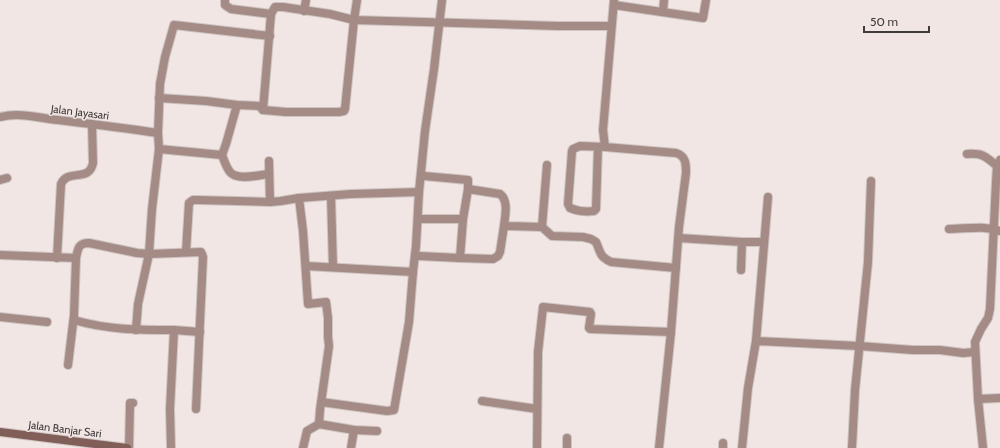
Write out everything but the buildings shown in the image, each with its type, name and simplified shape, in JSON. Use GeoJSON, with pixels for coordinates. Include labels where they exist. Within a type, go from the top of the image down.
{"type":"FeatureCollection","features":[{"type":"Feature","properties":{"kind":"street"},"geometry":{"type":"LineString","coordinates":[[224,0],[225,5],[231,9],[271,14]]}},
{"type":"Feature","properties":{"kind":"street"},"geometry":{"type":"LineString","coordinates":[[304,11],[306,0]]}},
{"type":"Feature","properties":{"kind":"street"},"geometry":{"type":"LineString","coordinates":[[159,98],[259,106],[263,110],[286,112],[344,111],[357,0]]}},
{"type":"Feature","properties":{"kind":"street"},"geometry":{"type":"LineString","coordinates":[[321,402],[387,411],[394,410],[409,322],[425,131],[442,0]]}},
{"type":"Feature","properties":{"kind":"street"},"geometry":{"type":"LineString","coordinates":[[663,12],[664,0]]}},
{"type":"Feature","properties":{"kind":"street"},"geometry":{"type":"LineString","coordinates":[[659,448],[671,332],[679,227],[686,173],[685,160],[682,155],[676,153],[602,147],[580,146],[572,151],[568,204],[570,208],[575,210],[590,212],[594,211],[596,208],[602,147],[614,3],[703,18],[706,0]]}},
{"type":"Feature","properties":{"kind":"street"},"geometry":{"type":"LineString","coordinates":[[263,110],[271,14],[275,7],[330,14],[354,20],[558,26],[611,26]]}},
{"type":"Feature","properties":{"kind":"street"},"geometry":{"type":"LineString","coordinates":[[136,330],[138,304],[149,254],[152,209],[159,149],[158,134],[160,84],[165,57],[174,25],[270,36]]}},
{"type":"Feature","properties":{"kind":"street"},"geometry":{"type":"LineString","coordinates":[[237,105],[222,155],[230,173],[242,177],[270,174]]}},
{"type":"Feature","properties":{"kind":"street","name":"Jalan Jayasari"},"geometry":{"type":"LineString","coordinates":[[0,117],[24,115],[158,134]]}},
{"type":"Feature","properties":{"kind":"street"},"geometry":{"type":"LineString","coordinates":[[58,258],[61,184],[68,177],[85,174],[92,168],[92,124]]}},
{"type":"Feature","properties":{"kind":"street"},"geometry":{"type":"LineString","coordinates":[[159,149],[222,155]]}},
{"type":"Feature","properties":{"kind":"street"},"geometry":{"type":"LineString","coordinates":[[967,154],[979,154],[999,163],[997,230],[990,309],[988,318],[975,342],[978,399],[983,448]]}},
{"type":"Feature","properties":{"kind":"street"},"geometry":{"type":"LineString","coordinates":[[269,161],[270,202]]}},
{"type":"Feature","properties":{"kind":"street"},"geometry":{"type":"LineString","coordinates":[[542,227],[548,165]]}},
{"type":"Feature","properties":{"kind":"street"},"geometry":{"type":"LineString","coordinates":[[424,176],[468,180],[460,258]]}},
{"type":"Feature","properties":{"kind":"street"},"geometry":{"type":"LineString","coordinates":[[852,448],[855,390],[868,262],[870,181]]}},
{"type":"Feature","properties":{"kind":"street"},"geometry":{"type":"LineString","coordinates":[[419,256],[493,259],[498,256],[504,226],[505,199],[500,194],[468,189]]}},
{"type":"Feature","properties":{"kind":"street"},"geometry":{"type":"LineString","coordinates":[[186,252],[189,203],[193,200],[270,202],[351,194],[419,192]]}},
{"type":"Feature","properties":{"kind":"street"},"geometry":{"type":"LineString","coordinates":[[331,196],[333,267]]}},
{"type":"Feature","properties":{"kind":"street"},"geometry":{"type":"LineString","coordinates":[[299,198],[306,266],[308,304],[326,302],[328,318],[329,346],[319,424]]}},
{"type":"Feature","properties":{"kind":"street"},"geometry":{"type":"LineString","coordinates":[[742,448],[748,388],[756,341],[768,198]]}},
{"type":"Feature","properties":{"kind":"street"},"geometry":{"type":"LineString","coordinates":[[422,219],[463,219]]}},
{"type":"Feature","properties":{"kind":"street"},"geometry":{"type":"LineString","coordinates":[[504,226],[542,227],[552,236],[583,237],[596,242],[604,258],[611,262],[676,268]]}},
{"type":"Feature","properties":{"kind":"street"},"geometry":{"type":"LineString","coordinates":[[949,229],[972,227],[997,230]]}},
{"type":"Feature","properties":{"kind":"street"},"geometry":{"type":"LineString","coordinates":[[679,238],[764,242]]}},
{"type":"Feature","properties":{"kind":"street"},"geometry":{"type":"LineString","coordinates":[[741,270],[742,242]]}},
{"type":"Feature","properties":{"kind":"street"},"geometry":{"type":"LineString","coordinates":[[68,364],[74,320],[76,258],[77,251],[80,246],[84,243],[89,243],[149,254],[200,252],[203,257],[196,409]]}},
{"type":"Feature","properties":{"kind":"street"},"geometry":{"type":"LineString","coordinates":[[0,255],[76,258]]}},
{"type":"Feature","properties":{"kind":"street"},"geometry":{"type":"LineString","coordinates":[[306,266],[413,272]]}},
{"type":"Feature","properties":{"kind":"street"},"geometry":{"type":"LineString","coordinates":[[537,448],[538,352],[543,307],[590,312],[590,329],[671,332]]}},
{"type":"Feature","properties":{"kind":"street"},"geometry":{"type":"LineString","coordinates":[[0,317],[47,322]]}},
{"type":"Feature","properties":{"kind":"street"},"geometry":{"type":"LineString","coordinates":[[74,320],[88,324],[125,330],[174,330],[200,332]]}},
{"type":"Feature","properties":{"kind":"street"},"geometry":{"type":"LineString","coordinates":[[171,448],[170,409],[174,330]]}},
{"type":"Feature","properties":{"kind":"street"},"geometry":{"type":"LineString","coordinates":[[756,341],[975,352]]}},
{"type":"Feature","properties":{"kind":"street"},"geometry":{"type":"LineString","coordinates":[[978,399],[1000,398]]}},
{"type":"Feature","properties":{"kind":"street"},"geometry":{"type":"LineString","coordinates":[[482,401],[537,409]]}},
{"type":"Feature","properties":{"kind":"street"},"geometry":{"type":"LineString","coordinates":[[128,448],[130,403],[133,402]]}},
{"type":"Feature","properties":{"kind":"street"},"geometry":{"type":"LineString","coordinates":[[303,448],[306,432],[319,424],[377,432]]}},
{"type":"Feature","properties":{"kind":"street"},"geometry":{"type":"LineString","coordinates":[[351,448],[354,430]]}},
{"type":"Feature","properties":{"kind":"street","name":"Jalan Banjar Sari"},"geometry":{"type":"LineString","coordinates":[[0,432],[118,448],[128,448]]}},
{"type":"Feature","properties":{"kind":"street"},"geometry":{"type":"LineString","coordinates":[[567,438],[567,448]]}}]}
